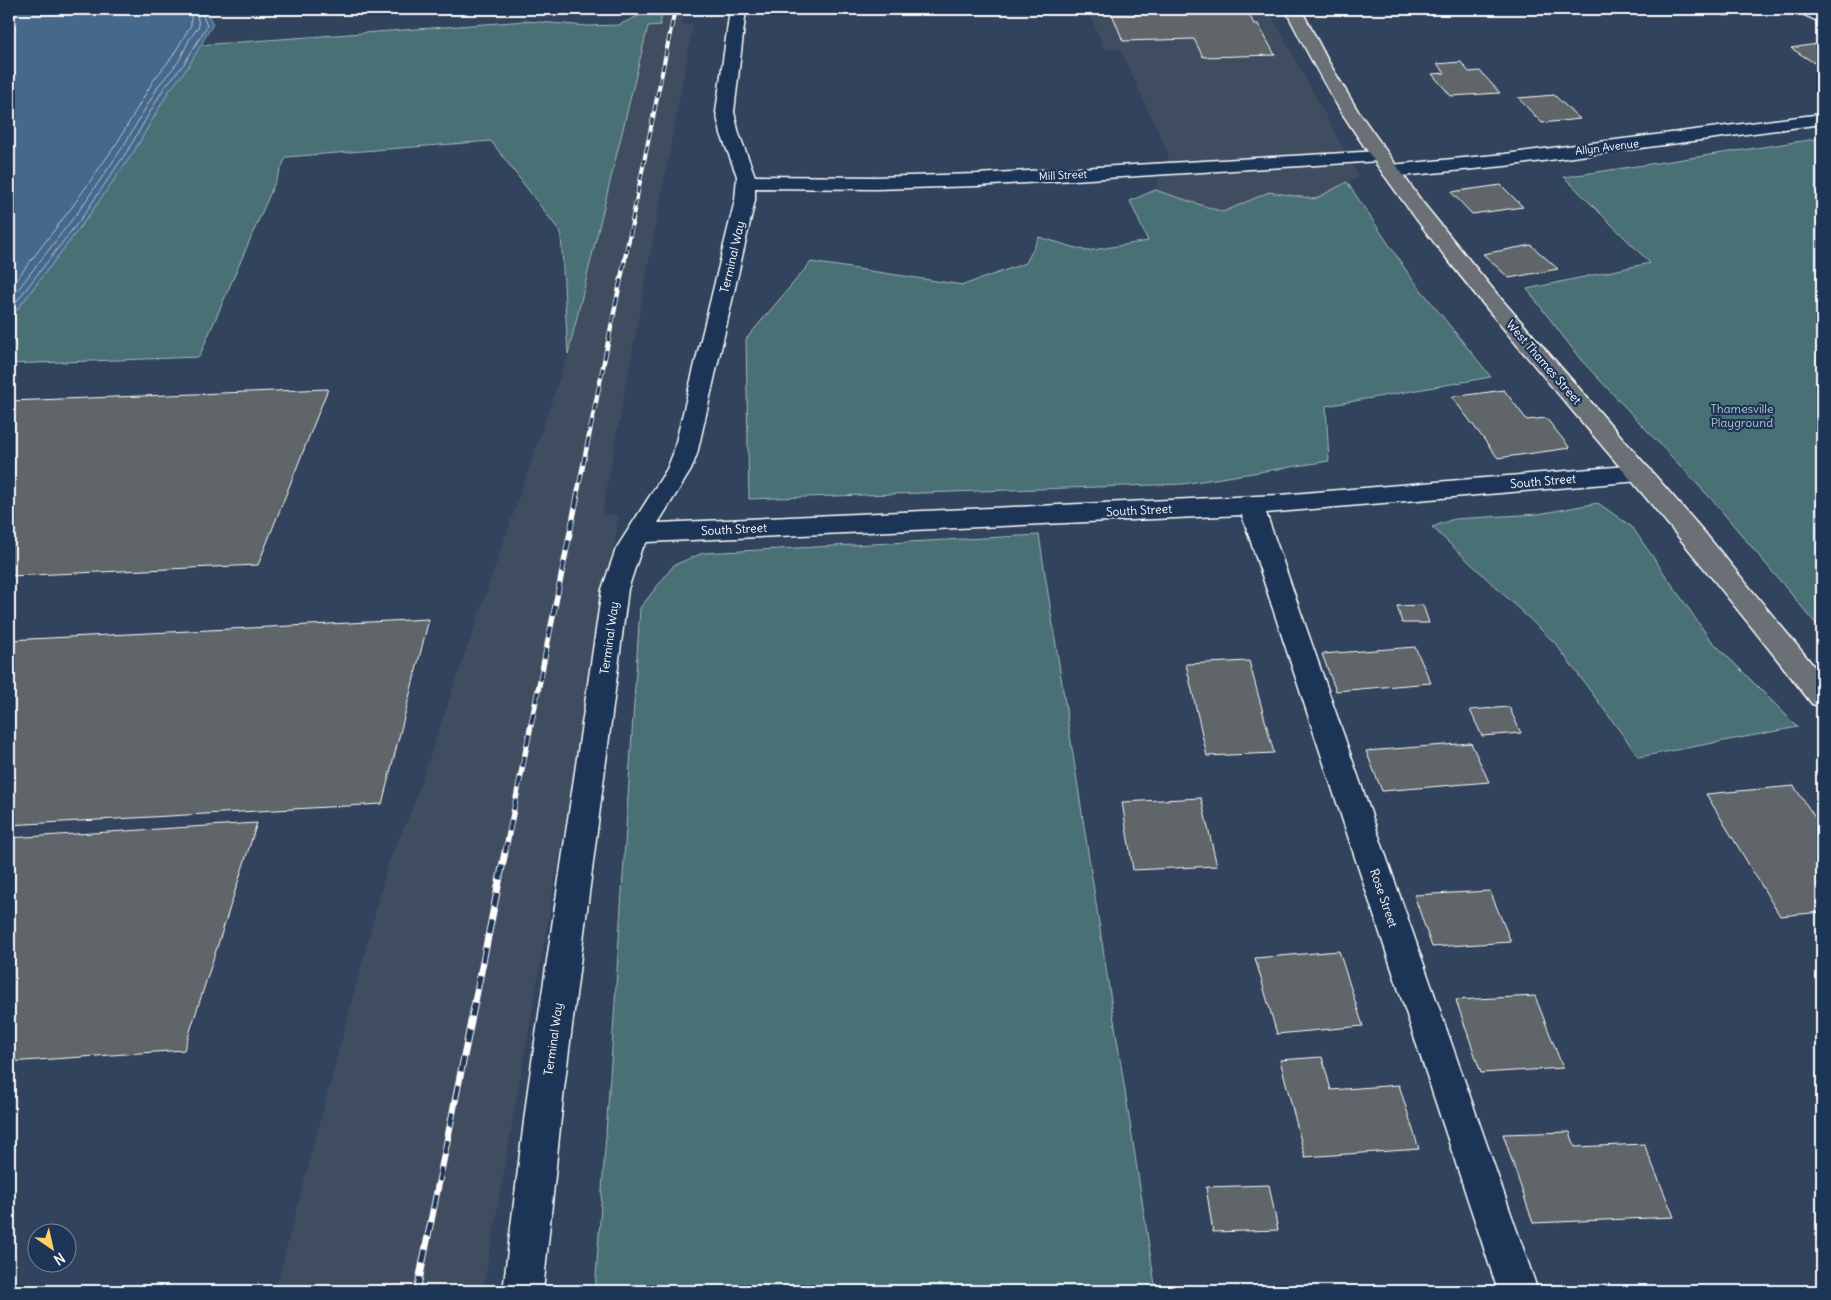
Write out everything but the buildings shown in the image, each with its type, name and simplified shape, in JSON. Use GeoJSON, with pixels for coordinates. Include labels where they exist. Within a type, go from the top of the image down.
{"type":"FeatureCollection","features":[{"type":"Feature","properties":{"kind":"main road","name":"West Thames Street"},"geometry":{"type":"LineString","coordinates":[[1293,9],[1324,70],[1385,163],[1473,279],[1740,592],[1822,696]]}},
{"type":"Feature","properties":{"kind":"street","name":"Terminal Way"},"geometry":{"type":"LineString","coordinates":[[523,1291],[546,1089],[616,589],[621,567],[638,533],[675,476],[686,454],[745,200],[746,182],[744,166],[730,134],[725,112],[738,9]]}},
{"type":"Feature","properties":{"kind":"street"},"geometry":{"type":"LineString","coordinates":[[1803,9],[1822,18]]}},
{"type":"Feature","properties":{"kind":"street","name":"Allyn Avenue"},"geometry":{"type":"LineString","coordinates":[[1385,163],[1512,159],[1822,119]]}},
{"type":"Feature","properties":{"kind":"street","name":"Mill Street"},"geometry":{"type":"LineString","coordinates":[[746,182],[875,183],[977,180],[1385,163]]}},
{"type":"Feature","properties":{"kind":"street","name":"South Street"},"geometry":{"type":"LineString","coordinates":[[638,533],[1334,500],[1639,472]]}},
{"type":"Feature","properties":{"kind":"street","name":"Rose Street"},"geometry":{"type":"LineString","coordinates":[[1251,505],[1518,1291]]}},
{"type":"Feature","properties":{"kind":"shaded area"},"geometry":{"type":"Polygon","coordinates":[[[663,9],[684,9],[681,25],[693,25],[602,514],[619,516],[483,1291],[275,1291],[389,861],[411,811],[568,354],[648,25],[660,25],[663,9]]]}},
{"type":"Feature","properties":{"kind":"shaded area"},"geometry":{"type":"Polygon","coordinates":[[[1088,9],[1268,9],[1359,177],[1315,199],[1269,192],[1223,212],[1155,190],[1169,155],[1120,49],[1104,49],[1088,9]]]}},
{"type":"Feature","properties":{"kind":"green space"},"geometry":{"type":"Polygon","coordinates":[[[652,9],[663,9],[660,25],[648,26],[568,354],[561,233],[491,141],[286,157],[199,357],[9,364],[9,320],[87,218],[133,153],[169,91],[188,67],[199,45],[526,21],[588,26],[619,25],[652,9]]]}},
{"type":"Feature","properties":{"kind":"green space","name":"Thamesville Playground"},"geometry":{"type":"Polygon","coordinates":[[[1822,138],[1822,631],[1714,502],[1581,360],[1527,289],[1650,263],[1564,177],[1822,138]]]}},
{"type":"Feature","properties":{"kind":"green space"},"geometry":{"type":"Polygon","coordinates":[[[1347,182],[1410,276],[1491,377],[1326,406],[1329,461],[1183,484],[749,499],[746,339],[811,262],[963,285],[1026,263],[1039,237],[1087,251],[1148,241],[1130,201],[1155,190],[1223,212],[1269,192],[1315,199],[1347,182]]]}},
{"type":"Feature","properties":{"kind":"green space"},"geometry":{"type":"Polygon","coordinates":[[[1598,503],[1632,527],[1709,638],[1798,727],[1639,757],[1555,643],[1432,527],[1454,519],[1538,514],[1598,503]]]}},
{"type":"Feature","properties":{"kind":"green space"},"geometry":{"type":"Polygon","coordinates":[[[1039,535],[1156,1291],[595,1291],[640,608],[674,565],[703,553],[1039,535]]]}},
{"type":"Feature","properties":{"kind":"water"},"geometry":{"type":"Polygon","coordinates":[[[9,9],[211,9],[208,15],[213,24],[188,67],[169,91],[133,153],[87,218],[9,320],[9,9]]]}},
{"type":"Feature","properties":{"kind":"railway"},"geometry":{"type":"LineString","coordinates":[[632,221],[675,9]]}},
{"type":"Feature","properties":{"kind":"railway"},"geometry":{"type":"LineString","coordinates":[[576,500],[633,219]]}},
{"type":"Feature","properties":{"kind":"railway"},"geometry":{"type":"LineString","coordinates":[[505,853],[577,498]]}},
{"type":"Feature","properties":{"kind":"railway"},"geometry":{"type":"LineString","coordinates":[[417,1291],[505,852]]}}]}
